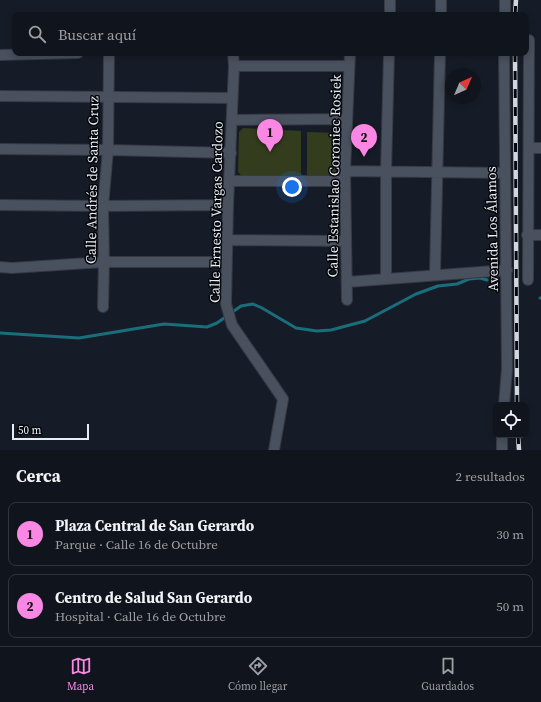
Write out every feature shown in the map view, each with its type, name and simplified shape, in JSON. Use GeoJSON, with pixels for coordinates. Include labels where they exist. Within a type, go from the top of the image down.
{"type":"FeatureCollection","features":[{"type":"Feature","properties":{"kind":"street"},"geometry":{"type":"LineString","coordinates":[[390,0],[390,12]]}},
{"type":"Feature","properties":{"kind":"street"},"geometry":{"type":"LineString","coordinates":[[440,0],[440,12]]}},
{"type":"Feature","properties":{"kind":"street"},"geometry":{"type":"LineString","coordinates":[[505,0],[505,12]]}},
{"type":"Feature","properties":{"kind":"street"},"geometry":{"type":"LineString","coordinates":[[528,280],[529,40]]}},
{"type":"Feature","properties":{"kind":"street"},"geometry":{"type":"LineString","coordinates":[[0,54],[12,54]]}},
{"type":"Feature","properties":{"kind":"street","name":"Calle Andrés de Santa Cruz"},"geometry":{"type":"LineString","coordinates":[[103,307],[103,206],[108,150],[109,56]]}},
{"type":"Feature","properties":{"kind":"street","name":"Calle Ernesto Vargas Cardozo"},"geometry":{"type":"LineString","coordinates":[[233,56],[226,262],[226,304],[232,325],[283,399],[274,450]]}},
{"type":"Feature","properties":{"kind":"street","name":"Calle Estanislao Coroniec Rosiek"},"geometry":{"type":"LineString","coordinates":[[347,300],[345,176],[350,56]]}},
{"type":"Feature","properties":{"kind":"street"},"geometry":{"type":"LineString","coordinates":[[386,278],[386,172],[389,56]]}},
{"type":"Feature","properties":{"kind":"street"},"geometry":{"type":"LineString","coordinates":[[435,274],[440,56]]}},
{"type":"Feature","properties":{"kind":"street","name":"Avenida Los Álamos"},"geometry":{"type":"LineString","coordinates":[[504,56],[507,270],[507,369],[504,402]]}},
{"type":"Feature","properties":{"kind":"street"},"geometry":{"type":"LineString","coordinates":[[234,66],[349,66]]}},
{"type":"Feature","properties":{"kind":"street"},"geometry":{"type":"LineString","coordinates":[[0,96],[232,98]]}},
{"type":"Feature","properties":{"kind":"street"},"geometry":{"type":"LineString","coordinates":[[232,120],[347,119]]}},
{"type":"Feature","properties":{"kind":"street"},"geometry":{"type":"LineString","coordinates":[[529,148],[541,148]]}},
{"type":"Feature","properties":{"kind":"street"},"geometry":{"type":"LineString","coordinates":[[0,149],[231,153]]}},
{"type":"Feature","properties":{"kind":"street"},"geometry":{"type":"LineString","coordinates":[[229,181],[345,176],[386,172],[505,173]]}},
{"type":"Feature","properties":{"kind":"street"},"geometry":{"type":"LineString","coordinates":[[0,204],[103,206],[228,205]]}},
{"type":"Feature","properties":{"kind":"street"},"geometry":{"type":"LineString","coordinates":[[527,235],[541,235]]}},
{"type":"Feature","properties":{"kind":"street"},"geometry":{"type":"LineString","coordinates":[[227,240],[346,241]]}},
{"type":"Feature","properties":{"kind":"street"},"geometry":{"type":"LineString","coordinates":[[0,267],[12,268],[104,262],[226,262]]}},
{"type":"Feature","properties":{"kind":"street"},"geometry":{"type":"LineString","coordinates":[[347,282],[435,274],[507,270]]}},
{"type":"Feature","properties":{"kind":"street"},"geometry":{"type":"LineString","coordinates":[[502,438],[502,450]]}},
{"type":"Feature","properties":{"kind":"green space"},"geometry":{"type":"Polygon","coordinates":[[[243,128],[301,131],[301,178],[242,176],[238,172],[239,132],[243,128]]]}},
{"type":"Feature","properties":{"kind":"green space"},"geometry":{"type":"Polygon","coordinates":[[[307,132],[336,133],[336,176],[307,176],[307,132]]]}},
{"type":"Feature","properties":{"kind":"waterway"},"geometry":{"type":"LineString","coordinates":[[0,333],[79,338],[164,324],[207,327],[217,323],[241,306],[253,304],[296,328],[317,331],[331,330],[365,321],[416,294],[438,286],[457,284],[469,279],[480,278],[487,280]]}},
{"type":"Feature","properties":{"kind":"railway"},"geometry":{"type":"LineString","coordinates":[[515,12],[516,0]]}},
{"type":"Feature","properties":{"kind":"railway"},"geometry":{"type":"LineString","coordinates":[[515,56],[517,402]]}},
{"type":"Feature","properties":{"kind":"railway"},"geometry":{"type":"LineString","coordinates":[[518,438],[519,450]]}},
{"type":"Feature","properties":{"kind":"place","name":"Plaza Central de San Gerardo"},"geometry":{"type":"Point","coordinates":[270,152]}},
{"type":"Feature","properties":{"kind":"place","name":"Centro de Salud San Gerardo"},"geometry":{"type":"Point","coordinates":[364,157]}}]}
